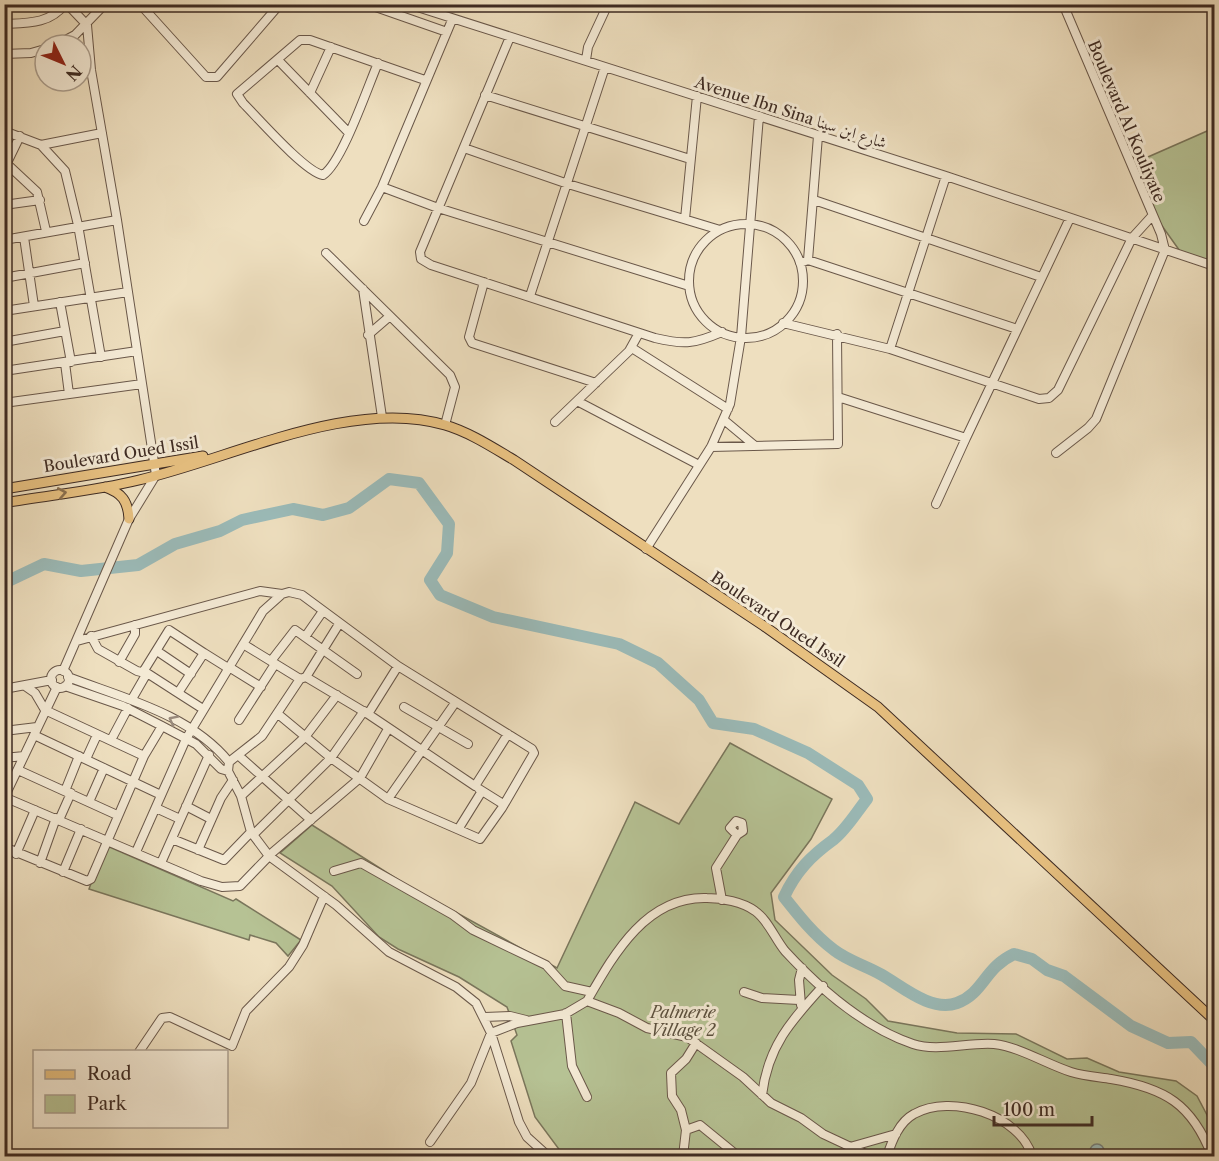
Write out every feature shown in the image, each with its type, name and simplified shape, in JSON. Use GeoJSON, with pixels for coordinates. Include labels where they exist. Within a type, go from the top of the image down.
{"type":"FeatureCollection","features":[{"type":"Feature","properties":{"kind":"main road","name":"Boulevard Oued Issil"},"geometry":{"type":"LineString","coordinates":[[4,503],[156,475],[314,430],[382,417],[445,425],[475,438],[514,460],[764,626],[878,707],[1215,1020]]}},
{"type":"Feature","properties":{"kind":"main road","name":"Boulevard Oued Issil"},"geometry":{"type":"LineString","coordinates":[[4,489],[243,449]]}},
{"type":"Feature","properties":{"kind":"main road"},"geometry":{"type":"LineString","coordinates":[[103,486],[124,498],[129,519]]}},
{"type":"Feature","properties":{"kind":"street"},"geometry":{"type":"LineString","coordinates":[[4,24],[43,21],[57,15],[66,4],[87,25],[88,33]]}},
{"type":"Feature","properties":{"kind":"street"},"geometry":{"type":"LineString","coordinates":[[77,33],[105,4]]}},
{"type":"Feature","properties":{"kind":"street"},"geometry":{"type":"LineString","coordinates":[[140,4],[206,77],[212,78],[216,77],[280,4]]}},
{"type":"Feature","properties":{"kind":"street"},"geometry":{"type":"LineString","coordinates":[[367,4],[447,32]]}},
{"type":"Feature","properties":{"kind":"street","name":"Avenue Ibn Sina شارع ابن سينا"},"geometry":{"type":"LineString","coordinates":[[408,4],[452,20],[586,60],[946,176],[1215,266]]}},
{"type":"Feature","properties":{"kind":"street"},"geometry":{"type":"LineString","coordinates":[[586,60],[588,47],[608,4]]}},
{"type":"Feature","properties":{"kind":"street","name":"Boulevard Al Kouliyate"},"geometry":{"type":"LineString","coordinates":[[1063,4],[1161,234],[1165,250]]}},
{"type":"Feature","properties":{"kind":"street"},"geometry":{"type":"LineString","coordinates":[[364,220],[382,187],[452,20]]}},
{"type":"Feature","properties":{"kind":"street"},"geometry":{"type":"LineString","coordinates":[[510,37],[420,252],[420,259],[431,265],[639,333],[681,344],[692,344],[722,332]]}},
{"type":"Feature","properties":{"kind":"street"},"geometry":{"type":"LineString","coordinates":[[378,63],[349,133],[331,168],[323,175],[318,174],[239,99],[238,92],[300,40],[310,40],[378,63],[425,80]]}},
{"type":"Feature","properties":{"kind":"street"},"geometry":{"type":"LineString","coordinates":[[310,93],[331,47]]}},
{"type":"Feature","properties":{"kind":"street"},"geometry":{"type":"LineString","coordinates":[[4,54],[31,53]]}},
{"type":"Feature","properties":{"kind":"street"},"geometry":{"type":"LineString","coordinates":[[278,60],[349,133]]}},
{"type":"Feature","properties":{"kind":"street"},"geometry":{"type":"LineString","coordinates":[[530,296],[605,67]]}},
{"type":"Feature","properties":{"kind":"street"},"geometry":{"type":"LineString","coordinates":[[93,81],[156,475],[123,531],[77,641],[66,674],[58,684],[45,710],[5,797],[212,885],[234,888],[240,886],[269,856],[360,778],[388,729]]}},
{"type":"Feature","properties":{"kind":"street"},"geometry":{"type":"LineString","coordinates":[[485,95],[690,159]]}},
{"type":"Feature","properties":{"kind":"street"},"geometry":{"type":"LineString","coordinates":[[685,219],[697,96]]}},
{"type":"Feature","properties":{"kind":"street"},"geometry":{"type":"LineString","coordinates":[[646,549],[711,447],[728,409],[741,337],[759,116]]}},
{"type":"Feature","properties":{"kind":"street"},"geometry":{"type":"LineString","coordinates":[[4,131],[41,146],[64,171],[78,225],[101,357]]}},
{"type":"Feature","properties":{"kind":"street"},"geometry":{"type":"LineString","coordinates":[[41,146],[102,133]]}},
{"type":"Feature","properties":{"kind":"street"},"geometry":{"type":"LineString","coordinates":[[20,136],[6,166],[32,186],[40,200],[45,231]]}},
{"type":"Feature","properties":{"kind":"street"},"geometry":{"type":"LineString","coordinates":[[818,136],[814,200],[804,262],[801,296],[791,315],[783,323],[764,334],[741,337],[722,332],[706,321],[694,305],[689,286],[690,269],[696,254],[706,240],[720,230],[734,225],[750,224],[766,227],[781,236],[804,262],[909,293],[1017,329]]}},
{"type":"Feature","properties":{"kind":"street"},"geometry":{"type":"LineString","coordinates":[[464,148],[568,184],[720,230]]}},
{"type":"Feature","properties":{"kind":"street"},"geometry":{"type":"LineString","coordinates":[[890,349],[946,176]]}},
{"type":"Feature","properties":{"kind":"street"},"geometry":{"type":"LineString","coordinates":[[382,187],[438,208],[689,286]]}},
{"type":"Feature","properties":{"kind":"street"},"geometry":{"type":"LineString","coordinates":[[4,205],[40,200]]}},
{"type":"Feature","properties":{"kind":"street"},"geometry":{"type":"LineString","coordinates":[[814,200],[1041,277]]}},
{"type":"Feature","properties":{"kind":"street","name":"Boulevard Al Kouliyate"},"geometry":{"type":"LineString","coordinates":[[783,323],[837,334],[890,349],[1039,399],[1049,398],[1056,394],[1132,238],[1152,216]]}},
{"type":"Feature","properties":{"kind":"street"},"geometry":{"type":"LineString","coordinates":[[936,504],[1070,218]]}},
{"type":"Feature","properties":{"kind":"street"},"geometry":{"type":"LineString","coordinates":[[4,240],[78,225],[117,220]]}},
{"type":"Feature","properties":{"kind":"street"},"geometry":{"type":"LineString","coordinates":[[24,237],[34,306]]}},
{"type":"Feature","properties":{"kind":"street"},"geometry":{"type":"LineString","coordinates":[[1056,453],[1096,419],[1165,250]]}},
{"type":"Feature","properties":{"kind":"street"},"geometry":{"type":"LineString","coordinates":[[326,253],[453,378],[454,387],[445,425]]}},
{"type":"Feature","properties":{"kind":"street"},"geometry":{"type":"LineString","coordinates":[[4,278],[85,263]]}},
{"type":"Feature","properties":{"kind":"street"},"geometry":{"type":"LineString","coordinates":[[484,282],[469,337],[472,343],[596,383]]}},
{"type":"Feature","properties":{"kind":"street"},"geometry":{"type":"LineString","coordinates":[[363,289],[368,335],[382,417]]}},
{"type":"Feature","properties":{"kind":"street"},"geometry":{"type":"LineString","coordinates":[[4,311],[128,292]]}},
{"type":"Feature","properties":{"kind":"street"},"geometry":{"type":"LineString","coordinates":[[60,302],[65,331],[69,393]]}},
{"type":"Feature","properties":{"kind":"street"},"geometry":{"type":"LineString","coordinates":[[368,335],[390,315]]}},
{"type":"Feature","properties":{"kind":"street"},"geometry":{"type":"LineString","coordinates":[[4,342],[65,331]]}},
{"type":"Feature","properties":{"kind":"street"},"geometry":{"type":"LineString","coordinates":[[555,422],[632,348],[639,333]]}},
{"type":"Feature","properties":{"kind":"street"},"geometry":{"type":"LineString","coordinates":[[711,447],[836,445],[837,334]]}},
{"type":"Feature","properties":{"kind":"street"},"geometry":{"type":"LineString","coordinates":[[632,348],[728,409]]}},
{"type":"Feature","properties":{"kind":"street"},"geometry":{"type":"LineString","coordinates":[[4,371],[137,351]]}},
{"type":"Feature","properties":{"kind":"street"},"geometry":{"type":"LineString","coordinates":[[4,403],[142,384]]}},
{"type":"Feature","properties":{"kind":"street"},"geometry":{"type":"LineString","coordinates":[[838,398],[966,438]]}},
{"type":"Feature","properties":{"kind":"street"},"geometry":{"type":"LineString","coordinates":[[577,401],[699,465]]}},
{"type":"Feature","properties":{"kind":"street"},"geometry":{"type":"LineString","coordinates":[[724,420],[753,445]]}},
{"type":"Feature","properties":{"kind":"street"},"geometry":{"type":"LineString","coordinates":[[77,641],[260,591],[282,594],[297,592],[398,666],[532,749],[534,753],[482,839],[388,799],[331,758],[278,714]]}},
{"type":"Feature","properties":{"kind":"street"},"geometry":{"type":"LineString","coordinates":[[136,852],[186,739],[267,605],[282,594]]}},
{"type":"Feature","properties":{"kind":"street"},"geometry":{"type":"LineString","coordinates":[[305,637],[323,611]]}},
{"type":"Feature","properties":{"kind":"street"},"geometry":{"type":"LineString","coordinates":[[163,617],[168,631],[261,687]]}},
{"type":"Feature","properties":{"kind":"street"},"geometry":{"type":"LineString","coordinates":[[4,689],[58,684],[128,708],[186,739],[209,755],[221,769],[228,766],[258,740],[339,624]]}},
{"type":"Feature","properties":{"kind":"street"},"geometry":{"type":"LineString","coordinates":[[119,662],[135,634],[135,625]]}},
{"type":"Feature","properties":{"kind":"street"},"geometry":{"type":"LineString","coordinates":[[239,720],[261,687],[293,630],[357,674]]}},
{"type":"Feature","properties":{"kind":"street"},"geometry":{"type":"LineString","coordinates":[[132,699],[168,631]]}},
{"type":"Feature","properties":{"kind":"street"},"geometry":{"type":"LineString","coordinates":[[91,636],[98,649],[119,662],[145,673],[203,709]]}},
{"type":"Feature","properties":{"kind":"street"},"geometry":{"type":"LineString","coordinates":[[243,644],[366,712],[421,752],[502,804]]}},
{"type":"Feature","properties":{"kind":"street"},"geometry":{"type":"LineString","coordinates":[[157,651],[191,674]]}},
{"type":"Feature","properties":{"kind":"street"},"geometry":{"type":"LineString","coordinates":[[178,693],[204,653]]}},
{"type":"Feature","properties":{"kind":"street"},"geometry":{"type":"LineString","coordinates":[[172,839],[224,861],[252,833],[290,802],[331,758],[398,666]]}},
{"type":"Feature","properties":{"kind":"street"},"geometry":{"type":"LineString","coordinates":[[58,684],[55,672],[132,699],[192,730],[228,766],[241,796],[252,833],[269,856],[324,896],[389,952],[467,994],[485,1017],[519,1122],[527,1137],[548,1156]]}},
{"type":"Feature","properties":{"kind":"street"},"geometry":{"type":"LineString","coordinates":[[25,686],[35,693],[45,710],[144,756]]}},
{"type":"Feature","properties":{"kind":"street"},"geometry":{"type":"LineString","coordinates":[[241,796],[305,737],[337,695]]}},
{"type":"Feature","properties":{"kind":"street"},"geometry":{"type":"LineString","coordinates":[[388,799],[455,703]]}},
{"type":"Feature","properties":{"kind":"street"},"geometry":{"type":"LineString","coordinates":[[404,707],[468,744]]}},
{"type":"Feature","properties":{"kind":"street"},"geometry":{"type":"LineString","coordinates":[[111,740],[128,708]]}},
{"type":"Feature","properties":{"kind":"street"},"geometry":{"type":"LineString","coordinates":[[4,847],[16,854],[87,881],[91,879],[144,756],[162,726]]}},
{"type":"Feature","properties":{"kind":"street"},"geometry":{"type":"LineString","coordinates":[[4,731],[35,731],[83,758],[161,795]]}},
{"type":"Feature","properties":{"kind":"street"},"geometry":{"type":"LineString","coordinates":[[459,828],[508,734]]}},
{"type":"Feature","properties":{"kind":"street"},"geometry":{"type":"LineString","coordinates":[[40,863],[83,758],[97,735]]}},
{"type":"Feature","properties":{"kind":"street"},"geometry":{"type":"LineString","coordinates":[[161,863],[209,755]]}},
{"type":"Feature","properties":{"kind":"street"},"geometry":{"type":"LineString","coordinates":[[238,755],[311,820]]}},
{"type":"Feature","properties":{"kind":"street"},"geometry":{"type":"LineString","coordinates":[[4,758],[24,756]]}},
{"type":"Feature","properties":{"kind":"street"},"geometry":{"type":"LineString","coordinates":[[89,802],[104,768]]}},
{"type":"Feature","properties":{"kind":"street"},"geometry":{"type":"LineString","coordinates":[[18,770],[117,815]]}},
{"type":"Feature","properties":{"kind":"street"},"geometry":{"type":"LineString","coordinates":[[198,849],[211,819],[233,780]]}},
{"type":"Feature","properties":{"kind":"street"},"geometry":{"type":"LineString","coordinates":[[186,806],[211,819]]}},
{"type":"Feature","properties":{"kind":"street"},"geometry":{"type":"LineString","coordinates":[[156,808],[180,819]]}},
{"type":"Feature","properties":{"kind":"street"},"geometry":{"type":"LineString","coordinates":[[16,854],[35,810]]}},
{"type":"Feature","properties":{"kind":"street"},"geometry":{"type":"LineString","coordinates":[[63,872],[81,830]]}},
{"type":"Feature","properties":{"kind":"street"},"geometry":{"type":"LineString","coordinates":[[723,900],[718,863],[737,835]]}},
{"type":"Feature","properties":{"kind":"street"},"geometry":{"type":"LineString","coordinates":[[334,871],[361,863],[453,915],[473,930],[546,965],[565,986],[592,992]]}},
{"type":"Feature","properties":{"kind":"street"},"geometry":{"type":"LineString","coordinates":[[140,1050],[158,1022],[162,1018],[170,1017],[232,1046],[246,1011],[289,967],[303,945],[324,896]]}},
{"type":"Feature","properties":{"kind":"street"},"geometry":{"type":"LineString","coordinates":[[430,1142],[471,1083],[491,1033],[527,1021],[566,1013],[587,1001],[631,935],[653,912],[662,907],[694,898],[723,900],[756,911],[784,949],[802,968],[852,1011],[877,1028],[916,1045],[971,1043],[1000,1045],[1076,1074],[1136,1084],[1156,1091],[1180,1103],[1192,1117],[1212,1156]]}},
{"type":"Feature","properties":{"kind":"street"},"geometry":{"type":"LineString","coordinates":[[802,968],[799,1000],[802,1008]]}},
{"type":"Feature","properties":{"kind":"street"},"geometry":{"type":"LineString","coordinates":[[762,1095],[768,1061],[802,1008],[823,986]]}},
{"type":"Feature","properties":{"kind":"street"},"geometry":{"type":"LineString","coordinates":[[744,992],[762,998],[799,1000]]}},
{"type":"Feature","properties":{"kind":"street"},"geometry":{"type":"LineString","coordinates":[[587,1001],[647,1028],[680,1035],[696,1043],[743,1077],[777,1107],[801,1118],[823,1134],[870,1156]]}},
{"type":"Feature","properties":{"kind":"street"},"geometry":{"type":"LineString","coordinates":[[566,1013],[572,1066],[587,1097]]}},
{"type":"Feature","properties":{"kind":"street"},"geometry":{"type":"LineString","coordinates":[[485,1017],[510,1016],[527,1021]]}},
{"type":"Feature","properties":{"kind":"street"},"geometry":{"type":"LineString","coordinates":[[683,1156],[686,1130],[681,1110],[672,1096],[672,1072],[686,1059],[696,1043]]}},
{"type":"Feature","properties":{"kind":"street"},"geometry":{"type":"LineString","coordinates":[[887,1156],[896,1134],[911,1115],[924,1109],[947,1105],[974,1108],[1019,1134],[1028,1145],[1032,1156]]}},
{"type":"Feature","properties":{"kind":"street"},"geometry":{"type":"LineString","coordinates":[[686,1130],[700,1125],[738,1156]]}},
{"type":"Feature","properties":{"kind":"street"},"geometry":{"type":"LineString","coordinates":[[850,1147],[896,1134]]}},
{"type":"Feature","properties":{"kind":"green space"},"geometry":{"type":"Polygon","coordinates":[[[1214,128],[1214,265],[1182,254],[1150,209],[1132,164],[1214,128]]]}},
{"type":"Feature","properties":{"kind":"green space","name":"Palmerie Village 2"},"geometry":{"type":"Polygon","coordinates":[[[730,743],[832,799],[811,839],[771,893],[775,920],[832,975],[866,999],[888,1021],[957,1033],[1016,1034],[1067,1059],[1087,1058],[1119,1072],[1176,1081],[1197,1096],[1207,1115],[1214,1134],[1214,1156],[564,1156],[535,1117],[511,1041],[517,1035],[507,1007],[459,977],[398,949],[379,937],[332,886],[280,853],[312,825],[408,886],[557,968],[635,802],[679,824],[730,743]]]}},
{"type":"Feature","properties":{"kind":"green space"},"geometry":{"type":"Polygon","coordinates":[[[105,845],[233,901],[236,899],[301,940],[288,956],[276,943],[250,935],[249,940],[89,889],[105,845]]]}},
{"type":"Feature","properties":{"kind":"water"},"geometry":{"type":"Polygon","coordinates":[[[1097,1144],[1102,1146],[1104,1151],[1102,1156],[1097,1158],[1092,1156],[1090,1151],[1092,1146],[1097,1144]]]}},
{"type":"Feature","properties":{"kind":"waterway"},"geometry":{"type":"LineString","coordinates":[[4,583],[44,564],[81,571],[138,565],[175,544],[220,531],[242,520],[293,509],[323,515],[349,508],[389,479],[419,483],[449,524],[447,553],[430,580],[440,595],[493,617],[619,644],[658,663],[699,700],[713,723],[754,729],[808,753],[858,785],[867,799],[842,831],[805,865],[784,897],[813,932],[834,950],[918,997],[947,1005],[966,999],[996,966],[1014,954],[1032,959],[1047,970],[1064,976],[1131,1026],[1168,1043],[1191,1042],[1214,1066]]}}]}
